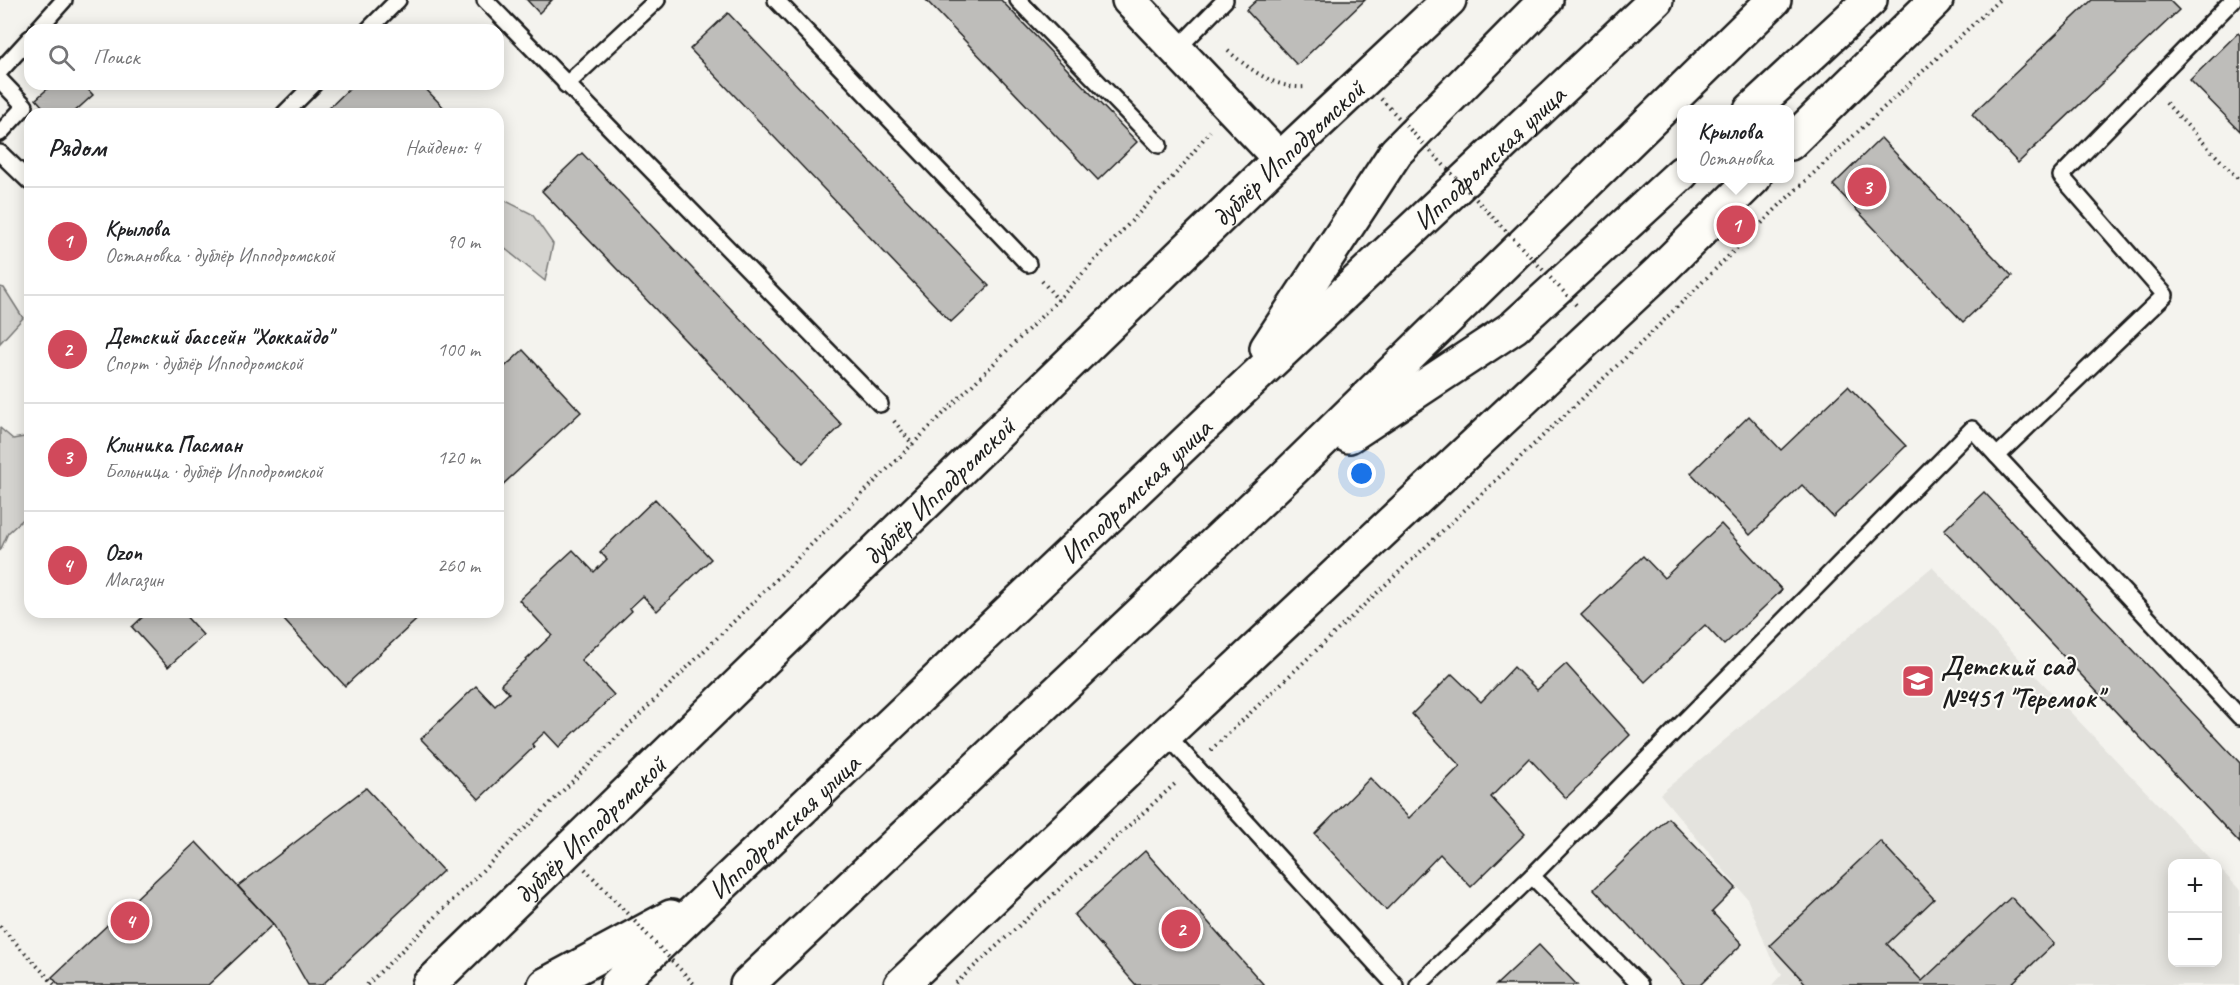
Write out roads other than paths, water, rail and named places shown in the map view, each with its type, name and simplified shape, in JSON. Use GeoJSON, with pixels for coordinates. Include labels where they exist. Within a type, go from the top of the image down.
{"type":"FeatureCollection","features":[{"type":"Feature","properties":{"kind":"main road"},"geometry":{"type":"LineString","coordinates":[[1129,0],[1187,38],[1230,106],[1280,159]]}},
{"type":"Feature","properties":{"kind":"main road","name":"дублёр Ипподромской"},"geometry":{"type":"LineString","coordinates":[[429,985],[1280,159],[1449,0]]}},
{"type":"Feature","properties":{"kind":"main road"},"geometry":{"type":"LineString","coordinates":[[1236,394],[1396,152],[1546,0]]}},
{"type":"Feature","properties":{"kind":"main road","name":"Ипподромская улица"},"geometry":{"type":"LineString","coordinates":[[617,985],[1236,394],[1656,0]]}},
{"type":"Feature","properties":{"kind":"main road"},"geometry":{"type":"LineString","coordinates":[[747,985],[1284,478],[1774,0]]}},
{"type":"Feature","properties":{"kind":"main road"},"geometry":{"type":"LineString","coordinates":[[1755,105],[1870,0]]}},
{"type":"Feature","properties":{"kind":"main road"},"geometry":{"type":"LineString","coordinates":[[1794,139],[1936,0]]}},
{"type":"Feature","properties":{"kind":"main road"},"geometry":{"type":"LineString","coordinates":[[1284,478],[1514,327],[1677,177]]}},
{"type":"Feature","properties":{"kind":"main road"},"geometry":{"type":"LineString","coordinates":[[901,985],[1660,271],[1749,183]]}},
{"type":"Feature","properties":{"kind":"main road"},"geometry":{"type":"LineString","coordinates":[[545,985],[710,896]]}},
{"type":"Feature","properties":{"kind":"main road"},"geometry":{"type":"LineString","coordinates":[[767,985],[788,946]]}},
{"type":"Feature","properties":{"kind":"lane"},"geometry":{"type":"LineString","coordinates":[[42,24],[64,0]]}},
{"type":"Feature","properties":{"kind":"lane"},"geometry":{"type":"LineString","coordinates":[[374,24],[398,0]]}},
{"type":"Feature","properties":{"kind":"lane"},"geometry":{"type":"LineString","coordinates":[[485,0],[880,405]]}},
{"type":"Feature","properties":{"kind":"lane"},"geometry":{"type":"LineString","coordinates":[[566,85],[657,0]]}},
{"type":"Feature","properties":{"kind":"lane"},"geometry":{"type":"LineString","coordinates":[[776,0],[1028,264]]}},
{"type":"Feature","properties":{"kind":"lane"},"geometry":{"type":"LineString","coordinates":[[1018,0],[1159,145]]}},
{"type":"Feature","properties":{"kind":"lane"},"geometry":{"type":"LineString","coordinates":[[1187,38],[1225,0]]}},
{"type":"Feature","properties":{"kind":"lane"},"geometry":{"type":"LineString","coordinates":[[1996,456],[2165,295],[2061,176],[2233,0]]}},
{"type":"Feature","properties":{"kind":"lane"},"geometry":{"type":"LineString","coordinates":[[0,71],[24,45]]}},
{"type":"Feature","properties":{"kind":"lane"},"geometry":{"type":"LineString","coordinates":[[0,80],[25,106],[0,133]]}},
{"type":"Feature","properties":{"kind":"lane"},"geometry":{"type":"LineString","coordinates":[[290,108],[308,90]]}},
{"type":"Feature","properties":{"kind":"lane"},"geometry":{"type":"LineString","coordinates":[[0,153],[24,176]]}},
{"type":"Feature","properties":{"kind":"lane"},"geometry":{"type":"LineString","coordinates":[[1418,985],[1532,876],[1972,429],[2240,717]]}},
{"type":"Feature","properties":{"kind":"lane"},"geometry":{"type":"LineString","coordinates":[[1166,734],[1395,985]]}},
{"type":"Feature","properties":{"kind":"lane"},"geometry":{"type":"LineString","coordinates":[[1532,876],[1640,985]]}},
{"type":"Feature","properties":{"kind":"place","name":"Клиника Пасман"},"geometry":{"type":"Point","coordinates":[1867,187]}},
{"type":"Feature","properties":{"kind":"place","name":"Крылова"},"geometry":{"type":"Point","coordinates":[1736,225]}},
{"type":"Feature","properties":{"kind":"place","name":"Детский сад №451 \"Теремок\""},"geometry":{"type":"Point","coordinates":[1918,681]}},
{"type":"Feature","properties":{"kind":"place","name":"Ozon"},"geometry":{"type":"Point","coordinates":[130,921]}},
{"type":"Feature","properties":{"kind":"place","name":"Детский бассейн \"Хоккайдо\""},"geometry":{"type":"Point","coordinates":[1181,929]}}]}
